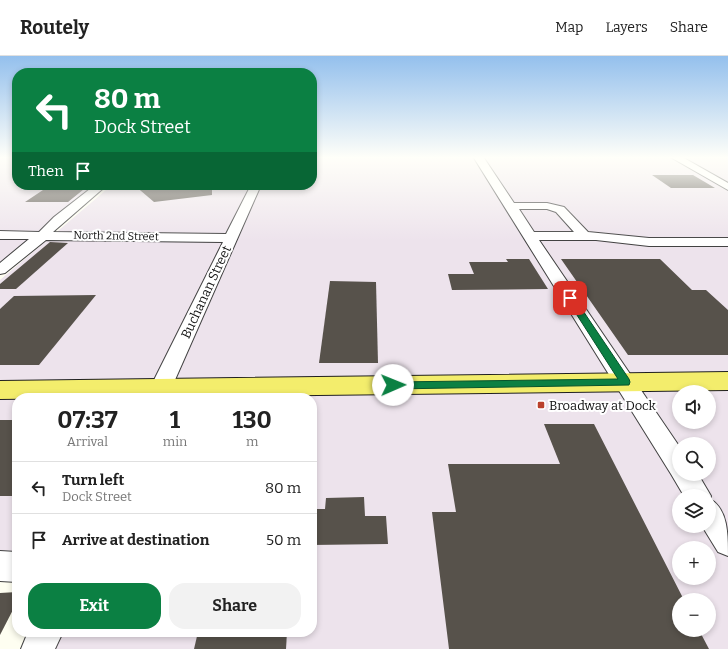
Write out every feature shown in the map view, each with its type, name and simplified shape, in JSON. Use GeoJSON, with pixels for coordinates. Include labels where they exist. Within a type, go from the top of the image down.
{"type":"FeatureCollection","features":[{"type":"Feature","properties":{"kind":"main road"},"geometry":{"type":"LineString","coordinates":[[0,390],[158,393],[728,381]]}},
{"type":"Feature","properties":{"kind":"street"},"geometry":{"type":"LineString","coordinates":[[497,186],[672,455]]}},
{"type":"Feature","properties":{"kind":"street"},"geometry":{"type":"LineString","coordinates":[[0,270],[96,190]]}},
{"type":"Feature","properties":{"kind":"street","name":"Buchanan Street"},"geometry":{"type":"LineString","coordinates":[[158,393],[254,190]]}},
{"type":"Feature","properties":{"kind":"street"},"geometry":{"type":"LineString","coordinates":[[511,206],[547,206],[560,209],[584,236]]}},
{"type":"Feature","properties":{"kind":"street","name":"North 2nd Street"},"geometry":{"type":"LineString","coordinates":[[0,235],[231,238]]}},
{"type":"Feature","properties":{"kind":"street"},"geometry":{"type":"LineString","coordinates":[[530,236],[584,236],[649,242],[728,242]]}},
{"type":"Feature","properties":{"kind":"street"},"geometry":{"type":"LineString","coordinates":[[716,523],[728,542]]}},
{"type":"Feature","properties":{"kind":"street"},"geometry":{"type":"LineString","coordinates":[[0,566],[12,567]]}},
{"type":"Feature","properties":{"kind":"street"},"geometry":{"type":"LineString","coordinates":[[38,649],[44,637]]}},
{"type":"Feature","properties":{"kind":"shaded area"},"geometry":{"type":"Polygon","coordinates":[[[0,186],[12,186],[12,190],[94,190],[0,267],[0,186]]]}},
{"type":"Feature","properties":{"kind":"shaded area"},"geometry":{"type":"Polygon","coordinates":[[[317,186],[728,186],[728,649],[50,649],[56,637],[317,637],[317,393],[12,393],[12,553],[0,554],[0,280],[106,190],[317,190],[317,186]]]}},
{"type":"Feature","properties":{"kind":"building"},"geometry":{"type":"Polygon","coordinates":[[[668,186],[711,186],[715,188],[671,188],[668,186]]]}},
{"type":"Feature","properties":{"kind":"building"},"geometry":{"type":"Polygon","coordinates":[[[43,190],[83,190],[68,202],[25,202],[43,190]]]}},
{"type":"Feature","properties":{"kind":"building"},"geometry":{"type":"Polygon","coordinates":[[[140,190],[212,190],[212,195],[154,202],[140,190]]]}},
{"type":"Feature","properties":{"kind":"building"},"geometry":{"type":"Polygon","coordinates":[[[50,242],[68,243],[16,289],[0,289],[0,284],[50,242]]]}},
{"type":"Feature","properties":{"kind":"building"},"geometry":{"type":"Polygon","coordinates":[[[506,259],[529,259],[548,289],[452,290],[448,274],[474,274],[469,262],[508,262],[506,259]]]}},
{"type":"Feature","properties":{"kind":"building"},"geometry":{"type":"Polygon","coordinates":[[[561,259],[660,259],[692,290],[706,290],[728,310],[728,355],[628,355],[561,259]]]}},
{"type":"Feature","properties":{"kind":"building"},"geometry":{"type":"Polygon","coordinates":[[[330,281],[376,282],[378,363],[319,363],[330,281]]]}},
{"type":"Feature","properties":{"kind":"building"},"geometry":{"type":"Polygon","coordinates":[[[96,295],[39,365],[0,365],[0,309],[14,296],[96,295]]]}},
{"type":"Feature","properties":{"kind":"building"},"geometry":{"type":"Polygon","coordinates":[[[0,420],[12,420],[12,496],[0,496],[0,420]]]}},
{"type":"Feature","properties":{"kind":"building"},"geometry":{"type":"Polygon","coordinates":[[[544,424],[594,424],[672,577],[672,585],[676,585],[680,593],[672,593],[672,637],[703,637],[709,649],[449,649],[432,512],[456,512],[448,464],[560,464],[544,424]]]}},
{"type":"Feature","properties":{"kind":"building"},"geometry":{"type":"Polygon","coordinates":[[[364,497],[365,516],[386,516],[388,544],[317,545],[317,509],[325,509],[326,498],[364,497]]]}},
{"type":"Feature","properties":{"kind":"building"},"geometry":{"type":"Polygon","coordinates":[[[12,592],[12,612],[0,635],[0,593],[12,592]]]}},
{"type":"Feature","properties":{"kind":"building"},"geometry":{"type":"Polygon","coordinates":[[[197,637],[287,637],[286,649],[194,649],[197,637]]]}},
{"type":"Feature","properties":{"kind":"place","name":"Broadway at Dock"},"geometry":{"type":"Point","coordinates":[541,405]}},
{"type":"Feature","properties":{"kind":"route"},"geometry":{"type":"LineString","coordinates":[[393,385],[625,382],[570,298]]}}]}
